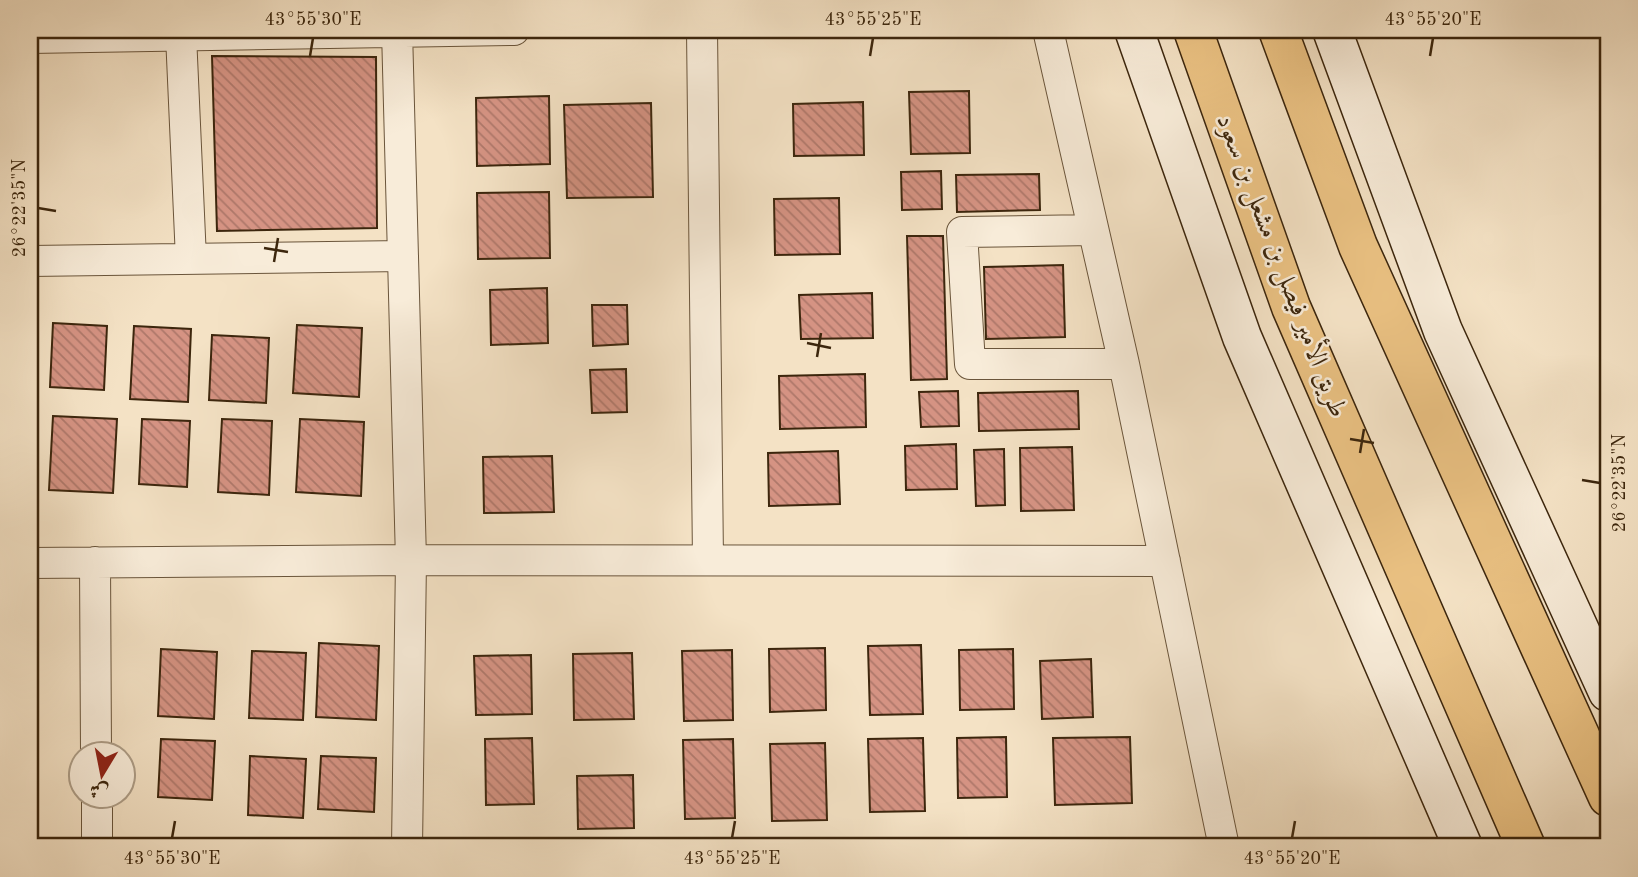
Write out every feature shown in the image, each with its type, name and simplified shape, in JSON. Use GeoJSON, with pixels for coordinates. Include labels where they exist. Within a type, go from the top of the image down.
{"type":"FeatureCollection","features":[{"type":"Feature","properties":{"kind":"main road"},"geometry":{"type":"LineString","coordinates":[[1134,30],[1242,337],[1463,847]]}},
{"type":"Feature","properties":{"kind":"main road","name":"طريق الأمير فيصل بن مشعل بن سعود"},"geometry":{"type":"LineString","coordinates":[[1193,30],[1291,307],[1525,847]]}},
{"type":"Feature","properties":{"kind":"main road"},"geometry":{"type":"LineString","coordinates":[[1278,30],[1359,246],[1608,797]]}},
{"type":"Feature","properties":{"kind":"main road"},"geometry":{"type":"LineString","coordinates":[[1332,30],[1443,331],[1608,692]]}},
{"type":"Feature","properties":{"kind":"street"},"geometry":{"type":"LineString","coordinates":[[397,30],[411,560],[407,847]]}},
{"type":"Feature","properties":{"kind":"street"},"geometry":{"type":"LineString","coordinates":[[30,38],[514,30]]}},
{"type":"Feature","properties":{"kind":"street"},"geometry":{"type":"LineString","coordinates":[[702,30],[708,560]]}},
{"type":"Feature","properties":{"kind":"street"},"geometry":{"type":"LineString","coordinates":[[1048,30],[1124,364],[1224,847]]}},
{"type":"Feature","properties":{"kind":"street"},"geometry":{"type":"LineString","coordinates":[[181,35],[191,259]]}},
{"type":"Feature","properties":{"kind":"street"},"geometry":{"type":"LineString","coordinates":[[1093,230],[962,232],[970,364],[1124,364]]}},
{"type":"Feature","properties":{"kind":"street"},"geometry":{"type":"LineString","coordinates":[[30,261],[403,256]]}},
{"type":"Feature","properties":{"kind":"street"},"geometry":{"type":"LineString","coordinates":[[30,562],[1165,561]]}},
{"type":"Feature","properties":{"kind":"street"},"geometry":{"type":"LineString","coordinates":[[95,562],[96,740]]}},
{"type":"Feature","properties":{"kind":"street"},"geometry":{"type":"LineString","coordinates":[[97,810],[97,847]]}},
{"type":"Feature","properties":{"kind":"building"},"geometry":{"type":"Polygon","coordinates":[[[212,56],[376,57],[377,228],[217,231],[212,56]]]}},
{"type":"Feature","properties":{"kind":"building"},"geometry":{"type":"Polygon","coordinates":[[[969,91],[970,153],[911,154],[909,92],[969,91]]]}},
{"type":"Feature","properties":{"kind":"building"},"geometry":{"type":"Polygon","coordinates":[[[549,96],[550,164],[477,166],[476,98],[549,96]]]}},
{"type":"Feature","properties":{"kind":"building"},"geometry":{"type":"Polygon","coordinates":[[[863,102],[864,155],[794,156],[793,104],[863,102]]]}},
{"type":"Feature","properties":{"kind":"building"},"geometry":{"type":"Polygon","coordinates":[[[651,103],[653,197],[567,198],[564,105],[651,103]]]}},
{"type":"Feature","properties":{"kind":"building"},"geometry":{"type":"Polygon","coordinates":[[[941,171],[942,209],[902,210],[901,172],[941,171]]]}},
{"type":"Feature","properties":{"kind":"building"},"geometry":{"type":"Polygon","coordinates":[[[1039,174],[1040,210],[957,212],[956,175],[1039,174]]]}},
{"type":"Feature","properties":{"kind":"building"},"geometry":{"type":"Polygon","coordinates":[[[549,192],[550,258],[478,259],[477,193],[549,192]]]}},
{"type":"Feature","properties":{"kind":"building"},"geometry":{"type":"Polygon","coordinates":[[[839,198],[840,254],[775,255],[774,199],[839,198]]]}},
{"type":"Feature","properties":{"kind":"building"},"geometry":{"type":"Polygon","coordinates":[[[907,236],[943,236],[947,379],[911,380],[907,236]]]}},
{"type":"Feature","properties":{"kind":"building"},"geometry":{"type":"Polygon","coordinates":[[[1063,265],[1065,337],[986,339],[984,267],[1063,265]]]}},
{"type":"Feature","properties":{"kind":"building"},"geometry":{"type":"Polygon","coordinates":[[[547,288],[548,343],[491,345],[490,290],[547,288]]]}},
{"type":"Feature","properties":{"kind":"building"},"geometry":{"type":"Polygon","coordinates":[[[872,293],[873,338],[801,339],[799,295],[872,293]]]}},
{"type":"Feature","properties":{"kind":"building"},"geometry":{"type":"Polygon","coordinates":[[[592,305],[627,305],[628,344],[593,346],[592,305]]]}},
{"type":"Feature","properties":{"kind":"building"},"geometry":{"type":"Polygon","coordinates":[[[53,323],[107,326],[104,390],[50,387],[53,323]]]}},
{"type":"Feature","properties":{"kind":"building"},"geometry":{"type":"Polygon","coordinates":[[[297,325],[362,328],[359,397],[293,393],[297,325]]]}},
{"type":"Feature","properties":{"kind":"building"},"geometry":{"type":"Polygon","coordinates":[[[134,326],[191,329],[188,402],[130,399],[134,326]]]}},
{"type":"Feature","properties":{"kind":"building"},"geometry":{"type":"Polygon","coordinates":[[[212,335],[269,338],[266,403],[209,400],[212,335]]]}},
{"type":"Feature","properties":{"kind":"building"},"geometry":{"type":"Polygon","coordinates":[[[30,337],[34,337],[31,402],[30,402],[30,337]]]}},
{"type":"Feature","properties":{"kind":"building"},"geometry":{"type":"Polygon","coordinates":[[[626,369],[627,412],[592,413],[590,370],[626,369]]]}},
{"type":"Feature","properties":{"kind":"building"},"geometry":{"type":"Polygon","coordinates":[[[865,374],[866,427],[780,429],[779,376],[865,374]]]}},
{"type":"Feature","properties":{"kind":"building"},"geometry":{"type":"Polygon","coordinates":[[[958,391],[959,426],[921,427],[919,392],[958,391]]]}},
{"type":"Feature","properties":{"kind":"building"},"geometry":{"type":"Polygon","coordinates":[[[1078,391],[1079,429],[979,431],[978,393],[1078,391]]]}},
{"type":"Feature","properties":{"kind":"building"},"geometry":{"type":"Polygon","coordinates":[[[53,416],[117,419],[113,493],[49,490],[53,416]]]}},
{"type":"Feature","properties":{"kind":"building"},"geometry":{"type":"Polygon","coordinates":[[[142,419],[190,421],[187,487],[139,484],[142,419]]]}},
{"type":"Feature","properties":{"kind":"building"},"geometry":{"type":"Polygon","coordinates":[[[222,419],[272,421],[269,495],[218,492],[222,419]]]}},
{"type":"Feature","properties":{"kind":"building"},"geometry":{"type":"Polygon","coordinates":[[[300,419],[364,422],[361,496],[296,492],[300,419]]]}},
{"type":"Feature","properties":{"kind":"building"},"geometry":{"type":"Polygon","coordinates":[[[956,444],[957,489],[906,490],[905,446],[956,444]]]}},
{"type":"Feature","properties":{"kind":"building"},"geometry":{"type":"Polygon","coordinates":[[[1072,447],[1074,510],[1021,511],[1020,448],[1072,447]]]}},
{"type":"Feature","properties":{"kind":"building"},"geometry":{"type":"Polygon","coordinates":[[[1004,449],[1005,505],[976,506],[974,450],[1004,449]]]}},
{"type":"Feature","properties":{"kind":"building"},"geometry":{"type":"Polygon","coordinates":[[[838,451],[840,504],[769,506],[768,453],[838,451]]]}},
{"type":"Feature","properties":{"kind":"building"},"geometry":{"type":"Polygon","coordinates":[[[552,456],[554,512],[484,513],[483,457],[552,456]]]}},
{"type":"Feature","properties":{"kind":"building"},"geometry":{"type":"Polygon","coordinates":[[[319,643],[379,646],[376,720],[316,717],[319,643]]]}},
{"type":"Feature","properties":{"kind":"building"},"geometry":{"type":"Polygon","coordinates":[[[921,645],[923,714],[870,715],[868,646],[921,645]]]}},
{"type":"Feature","properties":{"kind":"building"},"geometry":{"type":"Polygon","coordinates":[[[825,648],[826,710],[770,712],[769,649],[825,648]]]}},
{"type":"Feature","properties":{"kind":"building"},"geometry":{"type":"Polygon","coordinates":[[[161,649],[217,652],[214,719],[158,716],[161,649]]]}},
{"type":"Feature","properties":{"kind":"building"},"geometry":{"type":"Polygon","coordinates":[[[1013,649],[1014,709],[960,710],[959,650],[1013,649]]]}},
{"type":"Feature","properties":{"kind":"building"},"geometry":{"type":"Polygon","coordinates":[[[732,650],[733,720],[684,721],[682,651],[732,650]]]}},
{"type":"Feature","properties":{"kind":"building"},"geometry":{"type":"Polygon","coordinates":[[[252,651],[306,653],[303,720],[249,718],[252,651]]]}},
{"type":"Feature","properties":{"kind":"building"},"geometry":{"type":"Polygon","coordinates":[[[632,653],[634,719],[574,720],[573,654],[632,653]]]}},
{"type":"Feature","properties":{"kind":"building"},"geometry":{"type":"Polygon","coordinates":[[[531,655],[532,714],[476,715],[474,656],[531,655]]]}},
{"type":"Feature","properties":{"kind":"building"},"geometry":{"type":"Polygon","coordinates":[[[1091,659],[1093,717],[1042,719],[1040,661],[1091,659]]]}},
{"type":"Feature","properties":{"kind":"building"},"geometry":{"type":"Polygon","coordinates":[[[1006,737],[1007,797],[958,798],[957,738],[1006,737]]]}},
{"type":"Feature","properties":{"kind":"building"},"geometry":{"type":"Polygon","coordinates":[[[1130,737],[1132,803],[1055,805],[1053,738],[1130,737]]]}},
{"type":"Feature","properties":{"kind":"building"},"geometry":{"type":"Polygon","coordinates":[[[532,738],[534,804],[486,805],[485,739],[532,738]]]}},
{"type":"Feature","properties":{"kind":"building"},"geometry":{"type":"Polygon","coordinates":[[[923,738],[925,811],[870,812],[868,739],[923,738]]]}},
{"type":"Feature","properties":{"kind":"building"},"geometry":{"type":"Polygon","coordinates":[[[161,739],[215,741],[212,800],[158,797],[161,739]]]}},
{"type":"Feature","properties":{"kind":"building"},"geometry":{"type":"Polygon","coordinates":[[[733,739],[735,818],[685,819],[683,740],[733,739]]]}},
{"type":"Feature","properties":{"kind":"building"},"geometry":{"type":"Polygon","coordinates":[[[825,743],[827,820],[772,821],[770,744],[825,743]]]}},
{"type":"Feature","properties":{"kind":"building"},"geometry":{"type":"Polygon","coordinates":[[[250,756],[306,759],[303,818],[248,815],[250,756]]]}},
{"type":"Feature","properties":{"kind":"building"},"geometry":{"type":"Polygon","coordinates":[[[321,756],[376,758],[374,812],[318,809],[321,756]]]}},
{"type":"Feature","properties":{"kind":"building"},"geometry":{"type":"Polygon","coordinates":[[[633,775],[634,828],[578,829],[577,776],[633,775]]]}}]}
